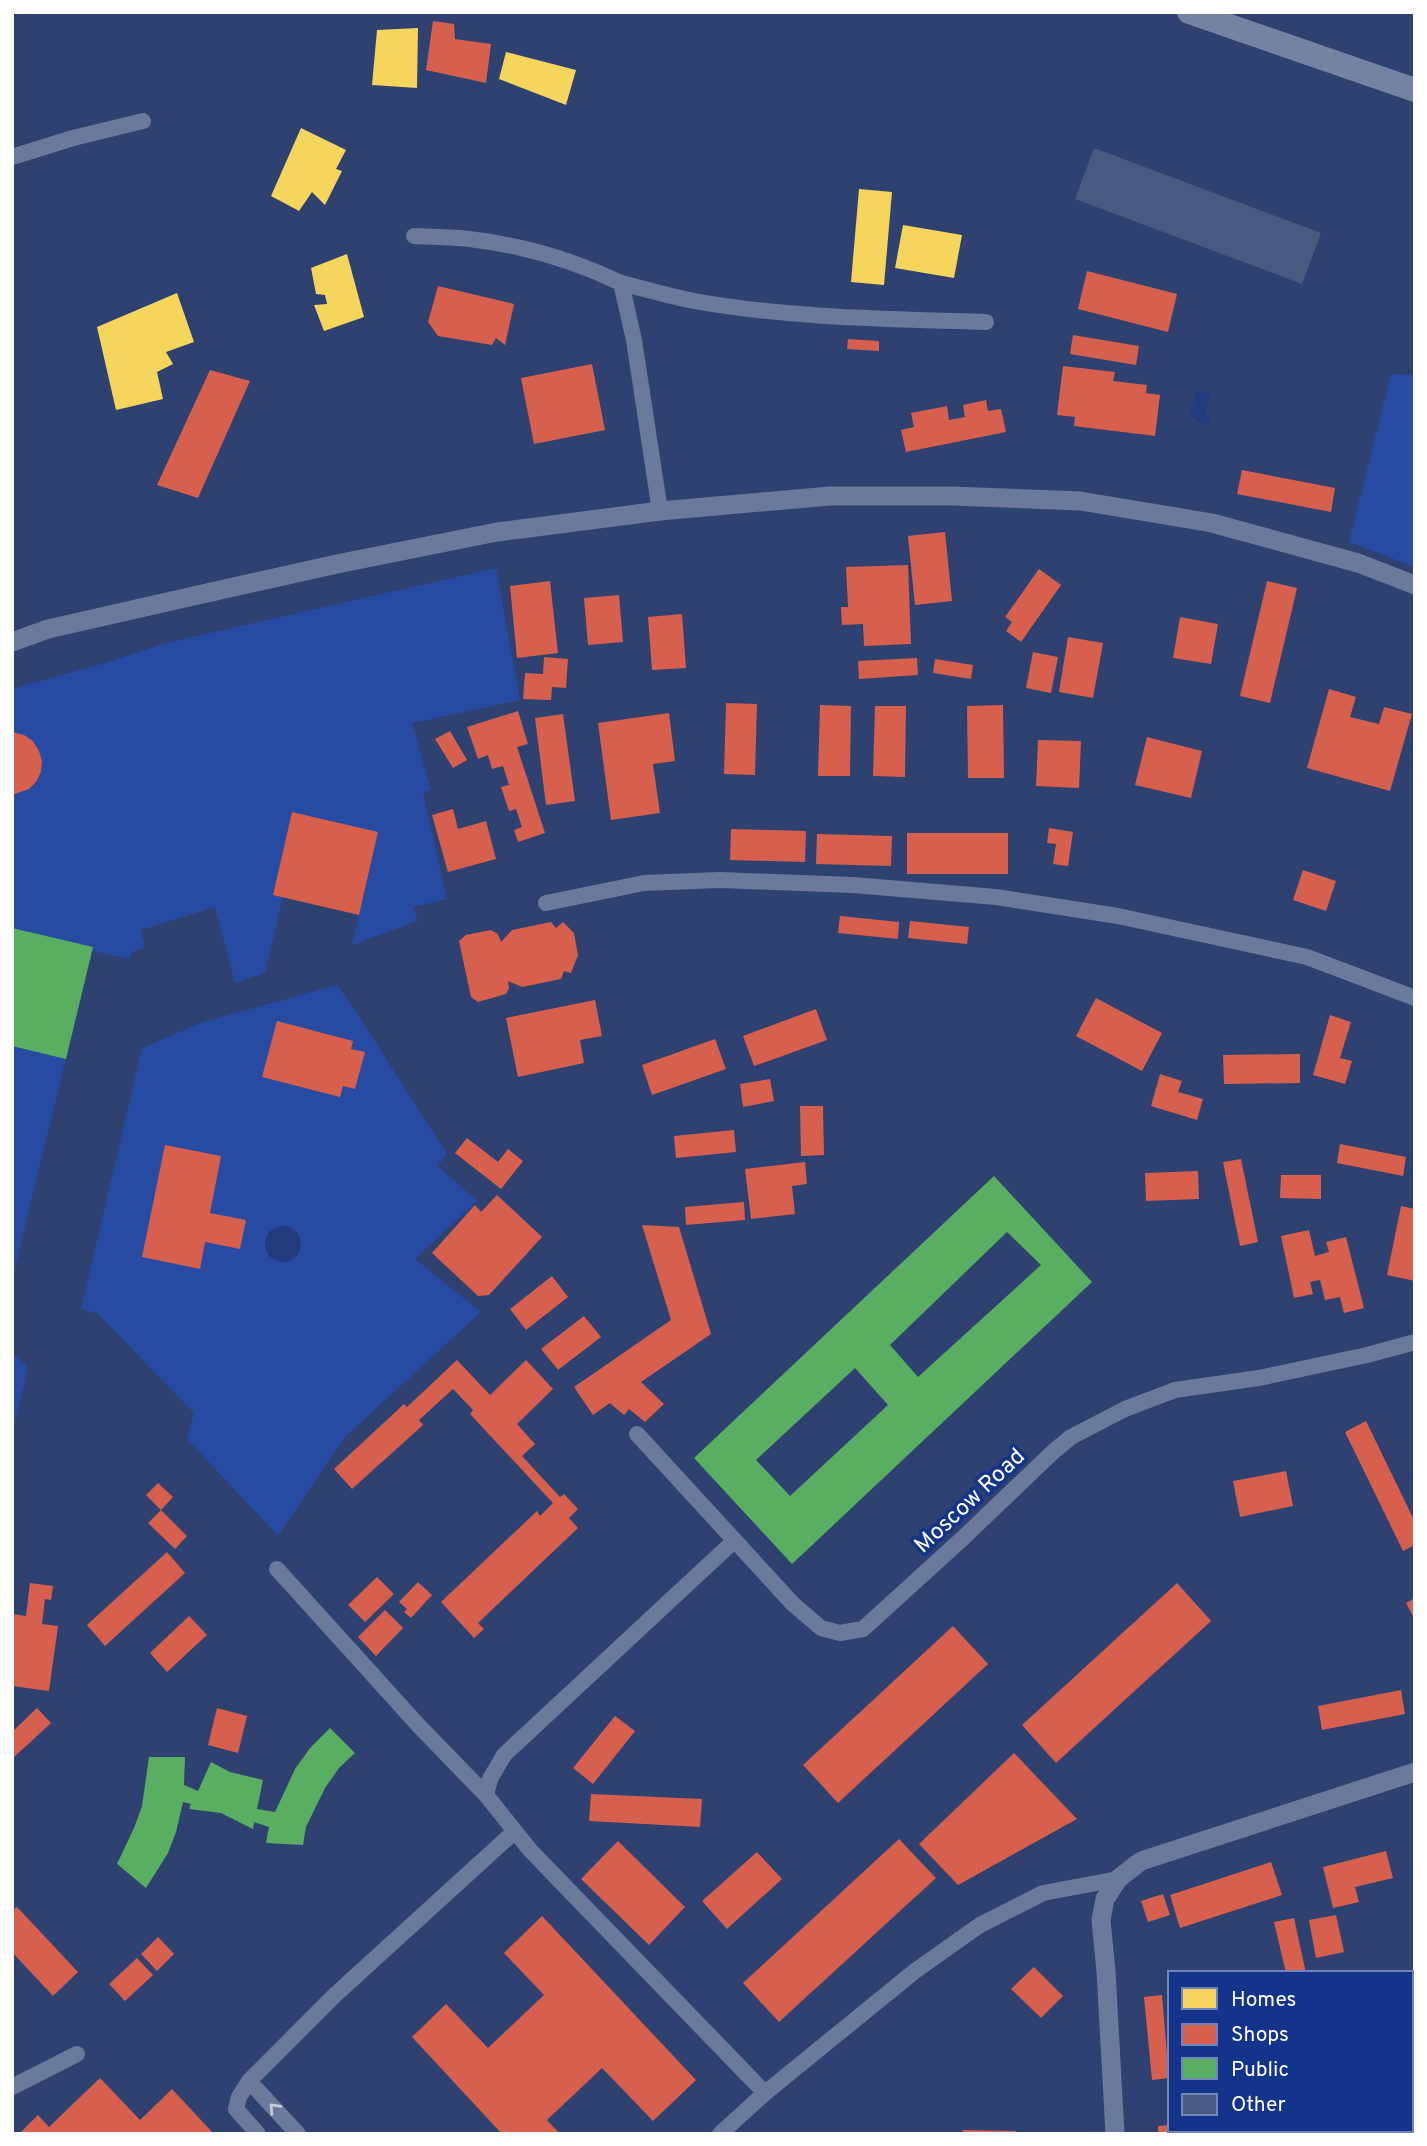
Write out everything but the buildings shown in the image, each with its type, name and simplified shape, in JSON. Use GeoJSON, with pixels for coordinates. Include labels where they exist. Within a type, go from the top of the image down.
{"type":"FeatureCollection","features":[{"type":"Feature","properties":{"kind":"main road"},"geometry":{"type":"LineString","coordinates":[[1189,12],[1415,90]]}},
{"type":"Feature","properties":{"kind":"street"},"geometry":{"type":"LineString","coordinates":[[12,157],[73,138],[143,121]]}},
{"type":"Feature","properties":{"kind":"street"},"geometry":{"type":"LineString","coordinates":[[414,236],[470,239],[548,254],[594,270],[621,283],[692,300],[732,306],[889,319],[986,322]]}},
{"type":"Feature","properties":{"kind":"street"},"geometry":{"type":"LineString","coordinates":[[621,283],[634,340],[660,511]]}},
{"type":"Feature","properties":{"kind":"street"},"geometry":{"type":"LineString","coordinates":[[12,642],[48,629],[337,564],[497,532],[660,511],[830,496],[952,496],[1080,501],[1212,523],[1358,564],[1415,585]]}},
{"type":"Feature","properties":{"kind":"street"},"geometry":{"type":"LineString","coordinates":[[545,903],[644,883],[720,880],[853,885],[996,897],[1118,916],[1307,957],[1415,998]]}},
{"type":"Feature","properties":{"kind":"street","name":"Moscow Road"},"geometry":{"type":"LineString","coordinates":[[638,1434],[793,1604],[821,1628],[840,1633],[863,1629],[1054,1451],[1072,1437],[1125,1409],[1175,1390],[1259,1378],[1415,1342]]}},
{"type":"Feature","properties":{"kind":"street"},"geometry":{"type":"LineString","coordinates":[[486,1795],[490,1779],[504,1755],[734,1541]]}},
{"type":"Feature","properties":{"kind":"street"},"geometry":{"type":"LineString","coordinates":[[277,1569],[419,1726],[486,1795],[514,1832],[765,2093]]}},
{"type":"Feature","properties":{"kind":"street"},"geometry":{"type":"LineString","coordinates":[[1115,2134],[1101,1920],[1105,1899],[1118,1880],[1141,1861],[1415,1772]]}},
{"type":"Feature","properties":{"kind":"street"},"geometry":{"type":"LineString","coordinates":[[258,2134],[236,2109],[239,2097],[249,2081],[335,1995],[514,1832]]}},
{"type":"Feature","properties":{"kind":"street"},"geometry":{"type":"LineString","coordinates":[[720,2134],[765,2093],[915,1971],[980,1925],[1043,1893],[1118,1880]]}},
{"type":"Feature","properties":{"kind":"street"},"geometry":{"type":"LineString","coordinates":[[12,2087],[77,2054]]}},
{"type":"Feature","properties":{"kind":"street"},"geometry":{"type":"LineString","coordinates":[[249,2081],[298,2134]]}},
{"type":"Feature","properties":{"kind":"shaded area"},"geometry":{"type":"Polygon","coordinates":[[[1391,374],[1415,375],[1415,567],[1349,542],[1391,374]]]}},
{"type":"Feature","properties":{"kind":"shaded area"},"geometry":{"type":"Polygon","coordinates":[[[1196,391],[1211,394],[1206,414],[1211,416],[1209,425],[1197,422],[1197,418],[1190,416],[1196,391]]]}},
{"type":"Feature","properties":{"kind":"shaded area"},"geometry":{"type":"Polygon","coordinates":[[[496,568],[520,700],[412,723],[431,790],[423,793],[447,899],[413,907],[418,921],[352,945],[378,832],[292,812],[273,894],[283,897],[265,973],[235,983],[215,907],[141,930],[145,947],[131,953],[129,959],[92,951],[12,1280],[12,689],[162,644],[496,568]]]}},
{"type":"Feature","properties":{"kind":"shaded area"},"geometry":{"type":"Polygon","coordinates":[[[337,985],[447,1154],[438,1166],[477,1201],[415,1259],[481,1312],[345,1437],[278,1536],[187,1439],[194,1413],[98,1314],[81,1309],[142,1048],[203,1022],[337,985]]]}},
{"type":"Feature","properties":{"kind":"shaded area"},"geometry":{"type":"Polygon","coordinates":[[[283,1226],[295,1232],[301,1244],[295,1256],[283,1262],[271,1256],[265,1244],[271,1232],[283,1226]]]}},
{"type":"Feature","properties":{"kind":"shaded area"},"geometry":{"type":"Polygon","coordinates":[[[12,1355],[17,1356],[28,1368],[12,1435],[12,1355]]]}}]}
